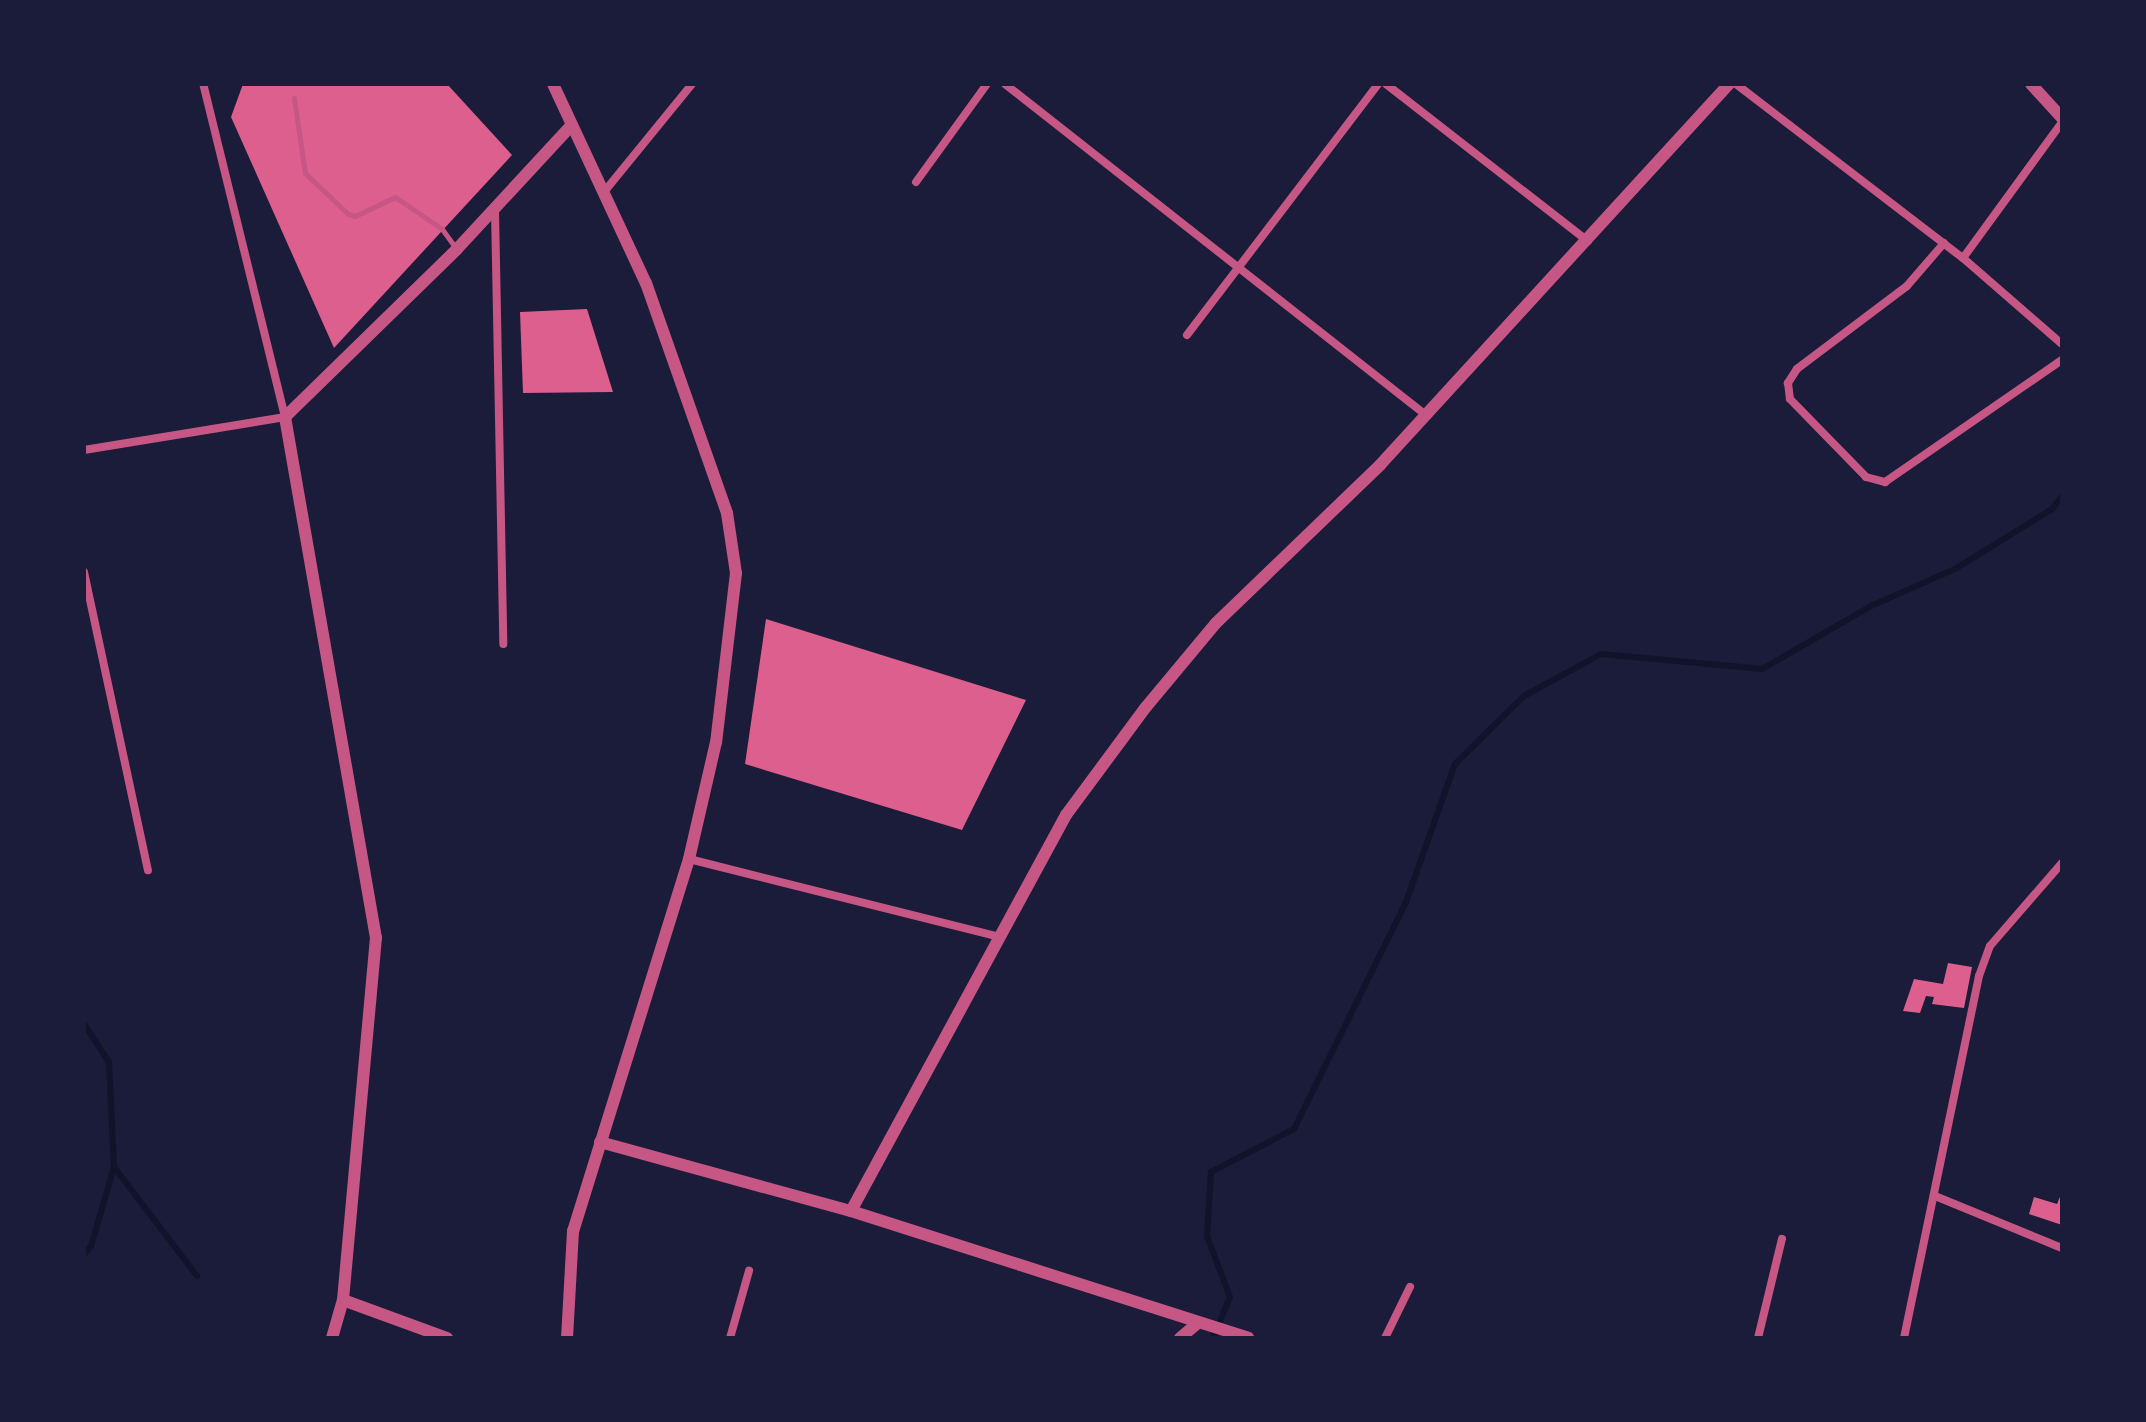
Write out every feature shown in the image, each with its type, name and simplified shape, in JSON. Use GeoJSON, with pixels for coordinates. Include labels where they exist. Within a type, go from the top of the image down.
{"type":"FeatureCollection","features":[{"type":"Feature","properties":{"kind":"street"},"geometry":{"type":"LineString","coordinates":[[203,84],[285,417],[376,938],[343,1300],[332,1338]]}},
{"type":"Feature","properties":{"kind":"street"},"geometry":{"type":"LineString","coordinates":[[553,84],[570,127],[646,283],[703,435],[727,513],[736,573],[716,742],[689,859],[573,1231],[567,1338]]}},
{"type":"Feature","properties":{"kind":"street"},"geometry":{"type":"LineString","coordinates":[[604,192],[692,84]]}},
{"type":"Feature","properties":{"kind":"street"},"geometry":{"type":"LineString","coordinates":[[916,182],[987,84]]}},
{"type":"Feature","properties":{"kind":"street"},"geometry":{"type":"LineString","coordinates":[[1005,84],[1426,415]]}},
{"type":"Feature","properties":{"kind":"street"},"geometry":{"type":"LineString","coordinates":[[1187,335],[1235,266],[1378,84]]}},
{"type":"Feature","properties":{"kind":"street"},"geometry":{"type":"LineString","coordinates":[[1386,84],[1588,241]]}},
{"type":"Feature","properties":{"kind":"street"},"geometry":{"type":"LineString","coordinates":[[851,1211],[996,936],[1066,815],[1146,707],[1216,623],[1426,415],[1729,84]]}},
{"type":"Feature","properties":{"kind":"street"},"geometry":{"type":"LineString","coordinates":[[1736,84],[1963,258],[2062,344]]}},
{"type":"Feature","properties":{"kind":"street"},"geometry":{"type":"LineString","coordinates":[[1963,258],[2062,120],[2031,84]]}},
{"type":"Feature","properties":{"kind":"street"},"geometry":{"type":"LineString","coordinates":[[84,450],[285,417],[457,249],[570,127]]}},
{"type":"Feature","properties":{"kind":"street"},"geometry":{"type":"LineString","coordinates":[[495,209],[503,644]]}},
{"type":"Feature","properties":{"kind":"street"},"geometry":{"type":"LineString","coordinates":[[1944,243],[1907,286],[1797,369],[1788,383],[1790,399],[1866,477],[1885,482],[2062,360]]}},
{"type":"Feature","properties":{"kind":"street"},"geometry":{"type":"LineString","coordinates":[[84,572],[148,870]]}},
{"type":"Feature","properties":{"kind":"street"},"geometry":{"type":"LineString","coordinates":[[689,859],[996,936]]}},
{"type":"Feature","properties":{"kind":"street"},"geometry":{"type":"LineString","coordinates":[[1904,1338],[1979,976],[1990,946],[2062,863]]}},
{"type":"Feature","properties":{"kind":"street"},"geometry":{"type":"LineString","coordinates":[[600,1142],[851,1211],[1246,1337]]}},
{"type":"Feature","properties":{"kind":"street"},"geometry":{"type":"LineString","coordinates":[[1935,1196],[2062,1248]]}},
{"type":"Feature","properties":{"kind":"street"},"geometry":{"type":"LineString","coordinates":[[1758,1338],[1782,1239]]}},
{"type":"Feature","properties":{"kind":"street"},"geometry":{"type":"LineString","coordinates":[[730,1338],[749,1271]]}},
{"type":"Feature","properties":{"kind":"street"},"geometry":{"type":"LineString","coordinates":[[1385,1338],[1410,1287]]}},
{"type":"Feature","properties":{"kind":"street"},"geometry":{"type":"LineString","coordinates":[[343,1300],[447,1338]]}},
{"type":"Feature","properties":{"kind":"street"},"geometry":{"type":"LineString","coordinates":[[1180,1338],[1202,1325]]}},
{"type":"Feature","properties":{"kind":"lane"},"geometry":{"type":"LineString","coordinates":[[294,98],[305,173],[348,214],[355,216],[395,197],[442,229],[457,249]]}},
{"type":"Feature","properties":{"kind":"building"},"geometry":{"type":"Polygon","coordinates":[[[243,84],[447,84],[512,155],[334,348],[231,117],[243,84]]]}},
{"type":"Feature","properties":{"kind":"building"},"geometry":{"type":"Polygon","coordinates":[[[587,309],[613,392],[523,393],[520,312],[587,309]]]}},
{"type":"Feature","properties":{"kind":"building"},"geometry":{"type":"Polygon","coordinates":[[[766,619],[1026,700],[962,830],[745,764],[766,619]]]}},
{"type":"Feature","properties":{"kind":"building"},"geometry":{"type":"Polygon","coordinates":[[[1948,963],[1972,967],[1964,1008],[1932,1004],[1934,997],[1926,996],[1920,1013],[1903,1011],[1914,979],[1943,984],[1948,963]]]}},
{"type":"Feature","properties":{"kind":"building"},"geometry":{"type":"Polygon","coordinates":[[[2062,1192],[2062,1225],[2029,1214],[2034,1197],[2057,1204],[2062,1192]]]}},
{"type":"Feature","properties":{"kind":"waterway"},"geometry":{"type":"LineString","coordinates":[[1213,1338],[1230,1297],[1207,1236],[1211,1172],[1294,1129],[1406,902],[1455,764],[1524,696],[1601,654],[1762,669],[1871,606],[1955,569],[2052,509],[2062,496]]}},
{"type":"Feature","properties":{"kind":"waterway"},"geometry":{"type":"LineString","coordinates":[[84,1024],[109,1062],[114,1167],[91,1246],[84,1254]]}},
{"type":"Feature","properties":{"kind":"waterway"},"geometry":{"type":"LineString","coordinates":[[114,1167],[197,1276]]}}]}
